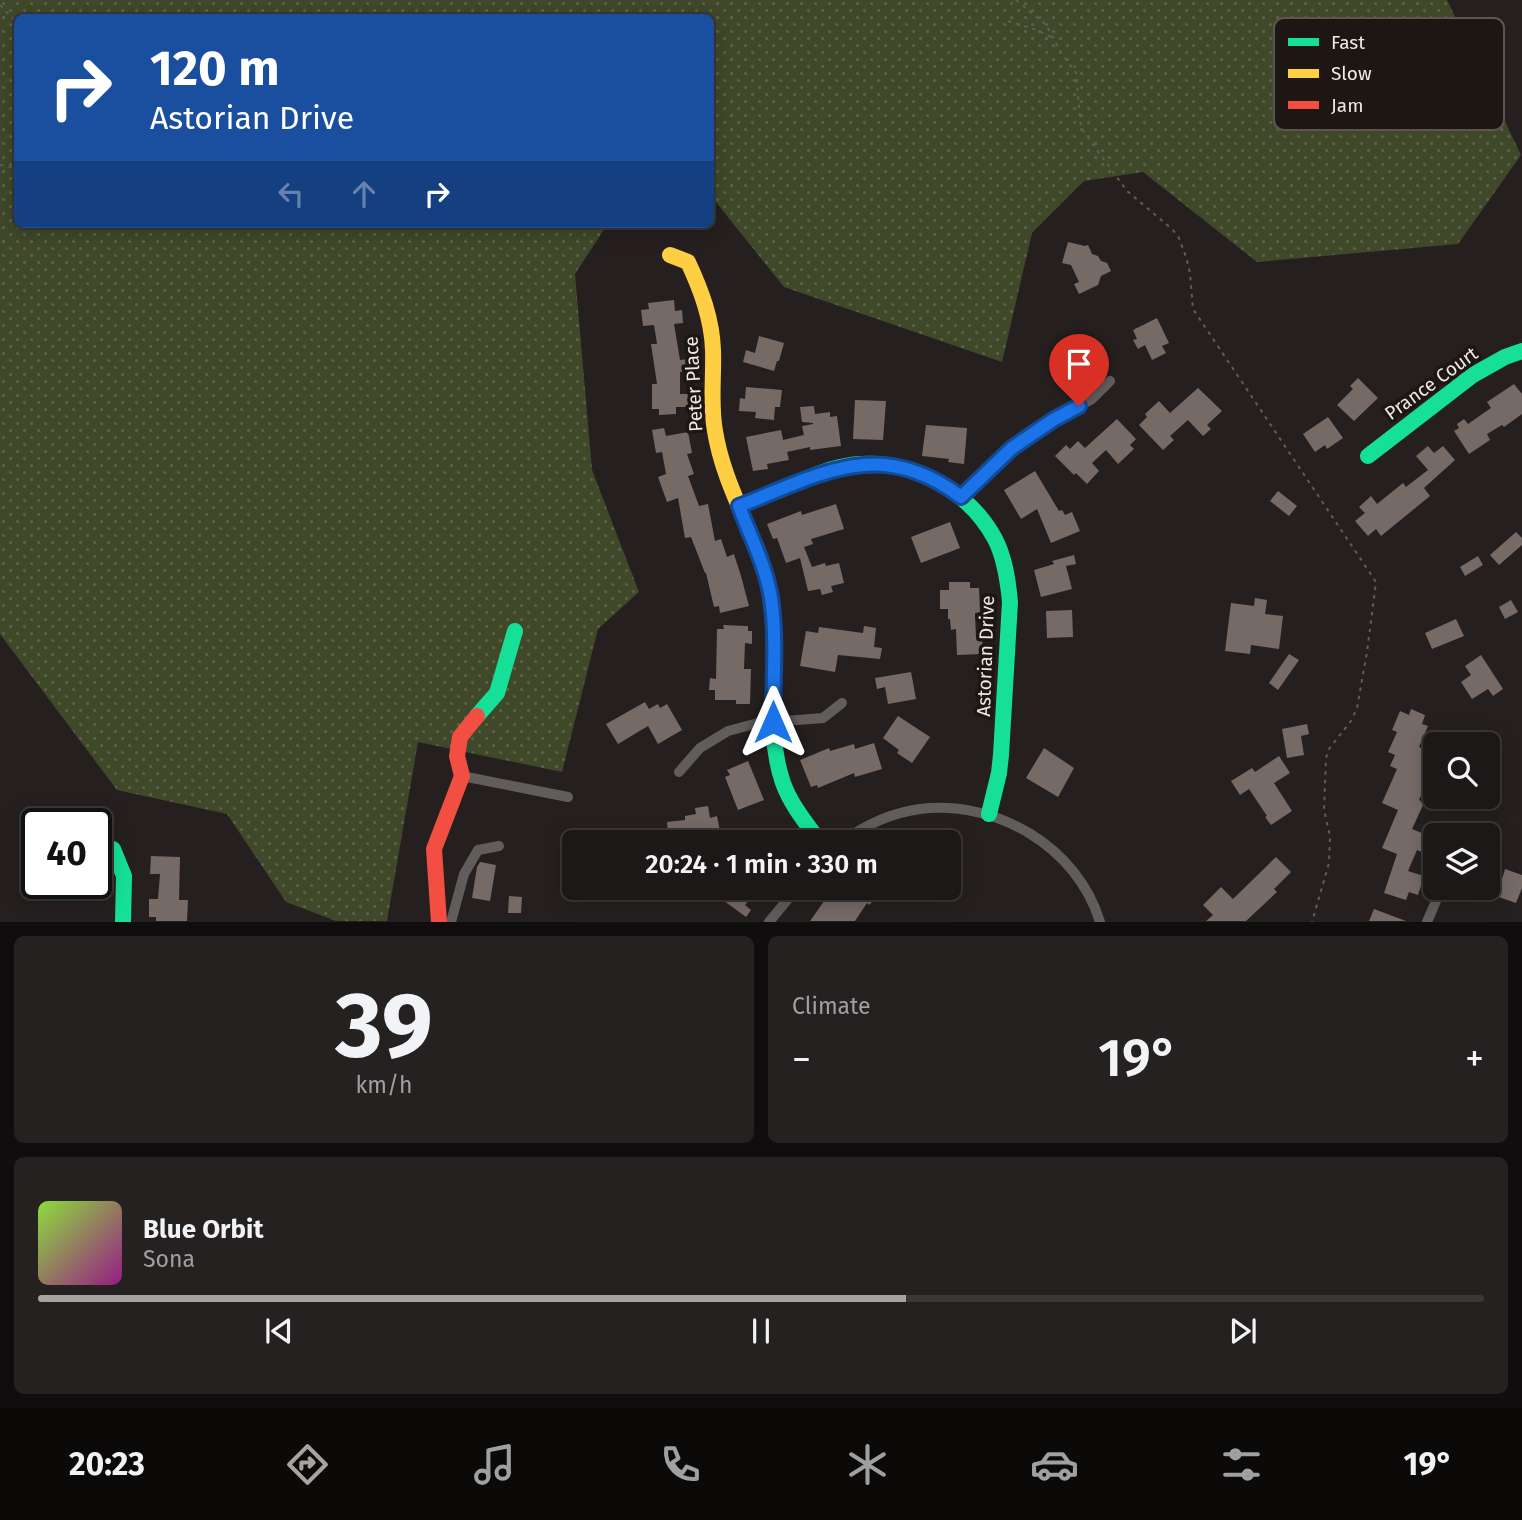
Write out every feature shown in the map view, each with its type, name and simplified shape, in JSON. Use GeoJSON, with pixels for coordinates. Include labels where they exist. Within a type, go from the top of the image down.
{"type":"FeatureCollection","features":[{"type":"Feature","properties":{"kind":"street","name":"Peter Place"},"geometry":{"type":"LineString","coordinates":[[670,255],[688,262],[705,302],[713,348],[712,394],[717,444],[764,570],[771,596],[774,623],[775,754],[784,785],[798,813],[811,830]]}},
{"type":"Feature","properties":{"kind":"street","name":"Prance Court"},"geometry":{"type":"LineString","coordinates":[[1368,456],[1473,375],[1522,351]]}},
{"type":"Feature","properties":{"kind":"street"},"geometry":{"type":"LineString","coordinates":[[961,497],[1012,448],[1053,420],[1092,399],[1110,381]]}},
{"type":"Feature","properties":{"kind":"street","name":"Astorian Drive"},"geometry":{"type":"LineString","coordinates":[[739,506],[826,471],[862,464],[898,466],[914,470],[945,485],[978,514],[995,539],[1009,585],[1010,602],[1001,755],[989,814]]}},
{"type":"Feature","properties":{"kind":"street"},"geometry":{"type":"LineString","coordinates":[[439,922],[434,849],[462,776],[457,757],[460,737],[497,692],[515,631]]}},
{"type":"Feature","properties":{"kind":"street"},"geometry":{"type":"LineString","coordinates":[[679,772],[689,759],[714,738],[742,726],[823,718],[842,703]]}},
{"type":"Feature","properties":{"kind":"street"},"geometry":{"type":"LineString","coordinates":[[462,776],[568,797]]}},
{"type":"Feature","properties":{"kind":"street"},"geometry":{"type":"LineString","coordinates":[[859,830],[897,814],[918,809],[964,809],[1006,820],[1046,844],[1061,858],[1088,893],[1100,922]]}},
{"type":"Feature","properties":{"kind":"street"},"geometry":{"type":"LineString","coordinates":[[451,922],[464,874],[478,850],[499,846]]}},
{"type":"Feature","properties":{"kind":"street"},"geometry":{"type":"LineString","coordinates":[[113,849],[124,876],[123,922]]}},
{"type":"Feature","properties":{"kind":"street"},"geometry":{"type":"LineString","coordinates":[[769,922],[787,900]]}},
{"type":"Feature","properties":{"kind":"street"},"geometry":{"type":"LineString","coordinates":[[1427,922],[1436,900]]}},
{"type":"Feature","properties":{"kind":"path"},"geometry":{"type":"LineString","coordinates":[[1016,0],[1046,25],[1076,73],[1081,128],[1127,191],[1179,238],[1190,273],[1193,309],[1376,582],[1357,708],[1351,721],[1329,749],[1326,758],[1324,810],[1330,836],[1329,863],[1312,922]]}},
{"type":"Feature","properties":{"kind":"path"},"geometry":{"type":"LineString","coordinates":[[0,5],[14,20]]}},
{"type":"Feature","properties":{"kind":"path"},"geometry":{"type":"LineString","coordinates":[[1008,21],[1054,38]]}},
{"type":"Feature","properties":{"kind":"green space"},"geometry":{"type":"Polygon","coordinates":[[[0,0],[1447,0],[1456,18],[1274,18],[1274,130],[1504,130],[1504,119],[1521,155],[1458,244],[1257,262],[1143,172],[1084,181],[1032,233],[1002,362],[784,287],[714,200],[714,14],[14,14],[14,228],[603,228],[575,274],[592,470],[639,592],[598,629],[562,772],[418,742],[387,921],[336,921],[286,902],[227,814],[117,790],[0,634],[0,0]]]}},
{"type":"Feature","properties":{"kind":"building"},"geometry":{"type":"Polygon","coordinates":[[[1068,242],[1088,245],[1092,254],[1107,263],[1111,271],[1101,276],[1098,285],[1079,294],[1074,284],[1079,282],[1071,265],[1062,263],[1068,242]]]}},
{"type":"Feature","properties":{"kind":"building"},"geometry":{"type":"Polygon","coordinates":[[[674,300],[675,311],[682,310],[683,323],[674,324],[680,360],[688,359],[689,371],[680,372],[680,394],[688,394],[688,407],[676,407],[676,414],[659,415],[659,409],[652,409],[652,384],[657,384],[651,344],[657,344],[654,325],[643,326],[641,310],[649,309],[648,303],[674,300]]]}},
{"type":"Feature","properties":{"kind":"building"},"geometry":{"type":"Polygon","coordinates":[[[1157,318],[1169,343],[1162,346],[1166,353],[1152,360],[1145,345],[1138,349],[1133,340],[1137,339],[1133,330],[1157,318]]]}},
{"type":"Feature","properties":{"kind":"building"},"geometry":{"type":"Polygon","coordinates":[[[759,336],[784,343],[774,371],[743,362],[746,350],[755,353],[759,336]]]}},
{"type":"Feature","properties":{"kind":"building"},"geometry":{"type":"Polygon","coordinates":[[[1358,378],[1378,398],[1354,421],[1337,405],[1353,389],[1350,386],[1358,378]]]}},
{"type":"Feature","properties":{"kind":"building"},"geometry":{"type":"Polygon","coordinates":[[[1514,384],[1522,394],[1522,414],[1504,427],[1502,425],[1487,434],[1490,440],[1469,454],[1454,431],[1459,428],[1457,424],[1464,419],[1468,424],[1491,408],[1487,402],[1514,384]]]}},
{"type":"Feature","properties":{"kind":"building"},"geometry":{"type":"Polygon","coordinates":[[[746,387],[782,390],[780,407],[775,407],[774,420],[755,418],[756,412],[739,411],[740,398],[745,399],[746,387]]]}},
{"type":"Feature","properties":{"kind":"building"},"geometry":{"type":"Polygon","coordinates":[[[1198,388],[1222,411],[1207,425],[1211,429],[1203,436],[1188,420],[1170,436],[1174,440],[1163,450],[1139,425],[1147,417],[1145,414],[1159,401],[1170,413],[1198,388]]]}},
{"type":"Feature","properties":{"kind":"building"},"geometry":{"type":"Polygon","coordinates":[[[855,400],[886,401],[883,440],[853,439],[855,400]]]}},
{"type":"Feature","properties":{"kind":"building"},"geometry":{"type":"Polygon","coordinates":[[[814,406],[815,414],[830,412],[830,417],[837,416],[841,446],[810,450],[810,447],[787,452],[789,460],[767,464],[768,469],[753,471],[746,437],[781,430],[783,440],[804,435],[802,426],[813,423],[802,422],[800,407],[814,406]]]}},
{"type":"Feature","properties":{"kind":"building"},"geometry":{"type":"Polygon","coordinates":[[[1328,417],[1343,438],[1327,449],[1325,445],[1315,452],[1303,434],[1328,417]]]}},
{"type":"Feature","properties":{"kind":"building"},"geometry":{"type":"Polygon","coordinates":[[[1117,419],[1136,439],[1130,445],[1134,449],[1118,464],[1106,450],[1092,463],[1099,471],[1087,484],[1055,456],[1066,445],[1070,449],[1078,441],[1085,448],[1117,419]]]}},
{"type":"Feature","properties":{"kind":"building"},"geometry":{"type":"Polygon","coordinates":[[[926,425],[967,428],[964,464],[948,462],[949,459],[922,456],[926,425]]]}},
{"type":"Feature","properties":{"kind":"building"},"geometry":{"type":"Polygon","coordinates":[[[664,428],[666,436],[688,432],[692,453],[687,454],[694,474],[688,476],[699,506],[708,504],[715,541],[721,539],[727,557],[734,554],[749,606],[720,613],[719,606],[714,607],[706,573],[691,537],[685,538],[678,498],[667,502],[658,477],[666,474],[662,452],[656,453],[652,430],[664,428]]]}},
{"type":"Feature","properties":{"kind":"building"},"geometry":{"type":"Polygon","coordinates":[[[1428,446],[1434,453],[1443,446],[1455,460],[1424,488],[1430,496],[1381,536],[1376,529],[1368,536],[1355,521],[1365,513],[1359,507],[1371,496],[1377,504],[1403,483],[1406,487],[1428,470],[1416,456],[1428,446]]]}},
{"type":"Feature","properties":{"kind":"building"},"geometry":{"type":"Polygon","coordinates":[[[1035,471],[1059,511],[1062,510],[1065,515],[1072,512],[1080,531],[1051,543],[1037,509],[1021,519],[1004,490],[1035,471]]]}},
{"type":"Feature","properties":{"kind":"building"},"geometry":{"type":"Polygon","coordinates":[[[1278,491],[1297,506],[1289,516],[1270,501],[1278,491]]]}},
{"type":"Feature","properties":{"kind":"building"},"geometry":{"type":"Polygon","coordinates":[[[836,504],[844,529],[811,539],[813,544],[804,547],[812,567],[839,563],[844,583],[831,586],[833,592],[822,595],[820,589],[808,591],[800,558],[786,563],[777,538],[773,539],[767,524],[801,511],[802,515],[836,504]]]}},
{"type":"Feature","properties":{"kind":"building"},"geometry":{"type":"Polygon","coordinates":[[[950,522],[960,548],[921,563],[911,537],[950,522]]]}},
{"type":"Feature","properties":{"kind":"building"},"geometry":{"type":"Polygon","coordinates":[[[1516,532],[1522,538],[1522,545],[1499,565],[1490,555],[1516,532]]]}},
{"type":"Feature","properties":{"kind":"building"},"geometry":{"type":"Polygon","coordinates":[[[1074,555],[1076,564],[1066,566],[1072,589],[1041,597],[1034,570],[1054,564],[1052,561],[1074,555]]]}},
{"type":"Feature","properties":{"kind":"building"},"geometry":{"type":"Polygon","coordinates":[[[1478,556],[1483,565],[1465,576],[1460,567],[1478,556]]]}},
{"type":"Feature","properties":{"kind":"building"},"geometry":{"type":"Polygon","coordinates":[[[949,582],[970,582],[970,588],[979,588],[980,612],[975,613],[976,638],[982,638],[983,654],[957,655],[956,629],[951,630],[948,609],[940,609],[940,590],[949,590],[949,582]]]}},
{"type":"Feature","properties":{"kind":"building"},"geometry":{"type":"Polygon","coordinates":[[[1255,598],[1267,600],[1265,614],[1283,616],[1279,649],[1251,645],[1250,654],[1225,651],[1231,603],[1254,606],[1255,598]]]}},
{"type":"Feature","properties":{"kind":"building"},"geometry":{"type":"Polygon","coordinates":[[[1511,600],[1518,612],[1505,619],[1499,607],[1511,600]]]}},
{"type":"Feature","properties":{"kind":"building"},"geometry":{"type":"Polygon","coordinates":[[[1072,610],[1073,637],[1047,638],[1046,611],[1072,610]]]}},
{"type":"Feature","properties":{"kind":"building"},"geometry":{"type":"Polygon","coordinates":[[[1456,619],[1464,636],[1432,649],[1425,633],[1456,619]]]}},
{"type":"Feature","properties":{"kind":"building"},"geometry":{"type":"Polygon","coordinates":[[[723,625],[748,626],[748,631],[752,631],[752,644],[745,643],[744,669],[751,669],[750,704],[736,704],[736,700],[715,700],[715,690],[709,690],[710,678],[716,679],[717,629],[724,629],[723,625]]]}},
{"type":"Feature","properties":{"kind":"building"},"geometry":{"type":"Polygon","coordinates":[[[864,626],[876,628],[874,647],[882,648],[880,659],[838,655],[835,672],[800,666],[806,631],[818,633],[819,627],[863,633],[864,626]]]}},
{"type":"Feature","properties":{"kind":"building"},"geometry":{"type":"Polygon","coordinates":[[[1289,654],[1299,660],[1278,690],[1269,683],[1289,654]]]}},
{"type":"Feature","properties":{"kind":"building"},"geometry":{"type":"Polygon","coordinates":[[[1481,655],[1503,689],[1493,696],[1488,689],[1472,699],[1461,682],[1471,675],[1465,666],[1481,655]]]}},
{"type":"Feature","properties":{"kind":"building"},"geometry":{"type":"Polygon","coordinates":[[[911,672],[916,699],[888,704],[885,687],[877,689],[875,678],[911,672]]]}},
{"type":"Feature","properties":{"kind":"building"},"geometry":{"type":"Polygon","coordinates":[[[645,702],[649,709],[658,704],[660,708],[667,704],[682,730],[658,744],[648,726],[618,744],[606,724],[645,702]]]}},
{"type":"Feature","properties":{"kind":"building"},"geometry":{"type":"Polygon","coordinates":[[[1411,709],[1425,715],[1422,724],[1428,726],[1423,732],[1419,747],[1423,749],[1423,791],[1419,800],[1423,805],[1412,829],[1423,834],[1423,850],[1422,852],[1417,850],[1408,871],[1423,876],[1423,879],[1418,895],[1409,892],[1406,900],[1384,893],[1397,854],[1382,848],[1398,810],[1382,803],[1397,769],[1390,766],[1395,755],[1388,752],[1397,732],[1392,730],[1400,711],[1409,715],[1411,709]]]}},
{"type":"Feature","properties":{"kind":"building"},"geometry":{"type":"Polygon","coordinates":[[[898,716],[930,737],[912,763],[897,753],[899,750],[883,738],[898,716]]]}},
{"type":"Feature","properties":{"kind":"building"},"geometry":{"type":"Polygon","coordinates":[[[1307,724],[1309,734],[1301,736],[1304,755],[1287,758],[1282,729],[1307,724]]]}},
{"type":"Feature","properties":{"kind":"building"},"geometry":{"type":"Polygon","coordinates":[[[874,743],[882,769],[855,777],[854,773],[818,788],[817,785],[811,787],[800,760],[829,748],[830,751],[854,744],[855,749],[874,743]]]}},
{"type":"Feature","properties":{"kind":"building"},"geometry":{"type":"Polygon","coordinates":[[[1044,748],[1074,768],[1058,797],[1026,778],[1044,748]]]}},
{"type":"Feature","properties":{"kind":"building"},"geometry":{"type":"Polygon","coordinates":[[[1279,756],[1290,773],[1274,783],[1292,811],[1271,825],[1249,789],[1240,795],[1231,781],[1252,768],[1255,772],[1279,756]]]}},
{"type":"Feature","properties":{"kind":"building"},"geometry":{"type":"Polygon","coordinates":[[[748,761],[764,800],[738,810],[725,777],[730,775],[727,770],[748,761]]]}},
{"type":"Feature","properties":{"kind":"building"},"geometry":{"type":"Polygon","coordinates":[[[708,806],[710,818],[717,816],[720,830],[668,830],[667,822],[685,820],[685,816],[696,814],[695,808],[708,806]]]}},
{"type":"Feature","properties":{"kind":"building"},"geometry":{"type":"Polygon","coordinates":[[[151,856],[180,857],[179,900],[188,900],[187,921],[156,921],[156,917],[149,917],[149,899],[158,899],[160,874],[150,874],[151,856]]]}},
{"type":"Feature","properties":{"kind":"building"},"geometry":{"type":"Polygon","coordinates":[[[1276,857],[1291,872],[1274,889],[1277,892],[1246,921],[1206,921],[1213,915],[1203,905],[1221,887],[1233,899],[1276,857]]]}},
{"type":"Feature","properties":{"kind":"building"},"geometry":{"type":"Polygon","coordinates":[[[480,862],[496,865],[490,901],[472,898],[480,862]]]}},
{"type":"Feature","properties":{"kind":"building"},"geometry":{"type":"Polygon","coordinates":[[[1505,869],[1522,875],[1522,888],[1516,903],[1500,897],[1500,878],[1505,869]]]}},
{"type":"Feature","properties":{"kind":"building"},"geometry":{"type":"Polygon","coordinates":[[[509,896],[522,897],[521,913],[508,913],[509,896]]]}},
{"type":"Feature","properties":{"kind":"building"},"geometry":{"type":"Polygon","coordinates":[[[723,900],[749,900],[745,905],[751,910],[746,917],[723,900]]]}},
{"type":"Feature","properties":{"kind":"building"},"geometry":{"type":"Polygon","coordinates":[[[825,900],[874,900],[869,905],[867,903],[855,921],[810,921],[825,900]]]}},
{"type":"Feature","properties":{"kind":"building"},"geometry":{"type":"Polygon","coordinates":[[[1374,909],[1406,921],[1369,921],[1374,909]]]}},
{"type":"Feature","properties":{"kind":"traffic: fast"},"geometry":{"type":"LineString","coordinates":[[1368,456],[1473,375],[1522,351]]}},
{"type":"Feature","properties":{"kind":"traffic: fast"},"geometry":{"type":"LineString","coordinates":[[739,506],[835,468],[863,464],[885,465],[908,469],[949,489],[967,503],[982,520],[1001,554],[1010,602],[1001,755],[989,814]]}},
{"type":"Feature","properties":{"kind":"traffic: fast"},"geometry":{"type":"LineString","coordinates":[[759,554],[772,608],[773,725],[776,754],[790,799],[811,830]]}},
{"type":"Feature","properties":{"kind":"traffic: fast"},"geometry":{"type":"LineString","coordinates":[[477,716],[497,693],[515,631]]}},
{"type":"Feature","properties":{"kind":"traffic: fast"},"geometry":{"type":"LineString","coordinates":[[113,849],[124,876],[123,922]]}},
{"type":"Feature","properties":{"kind":"traffic: slow"},"geometry":{"type":"LineString","coordinates":[[670,255],[688,262],[705,305],[712,338],[713,411],[718,447],[759,554]]}},
{"type":"Feature","properties":{"kind":"traffic: jam"},"geometry":{"type":"LineString","coordinates":[[439,922],[434,849],[462,776],[457,756],[460,737],[477,716]]}},
{"type":"Feature","properties":{"kind":"route"},"geometry":{"type":"LineString","coordinates":[[773,722],[774,623],[771,596],[764,570],[739,506],[826,471],[862,464],[881,464],[914,470],[945,485],[961,497],[1012,448],[1079,406]]}}]}
